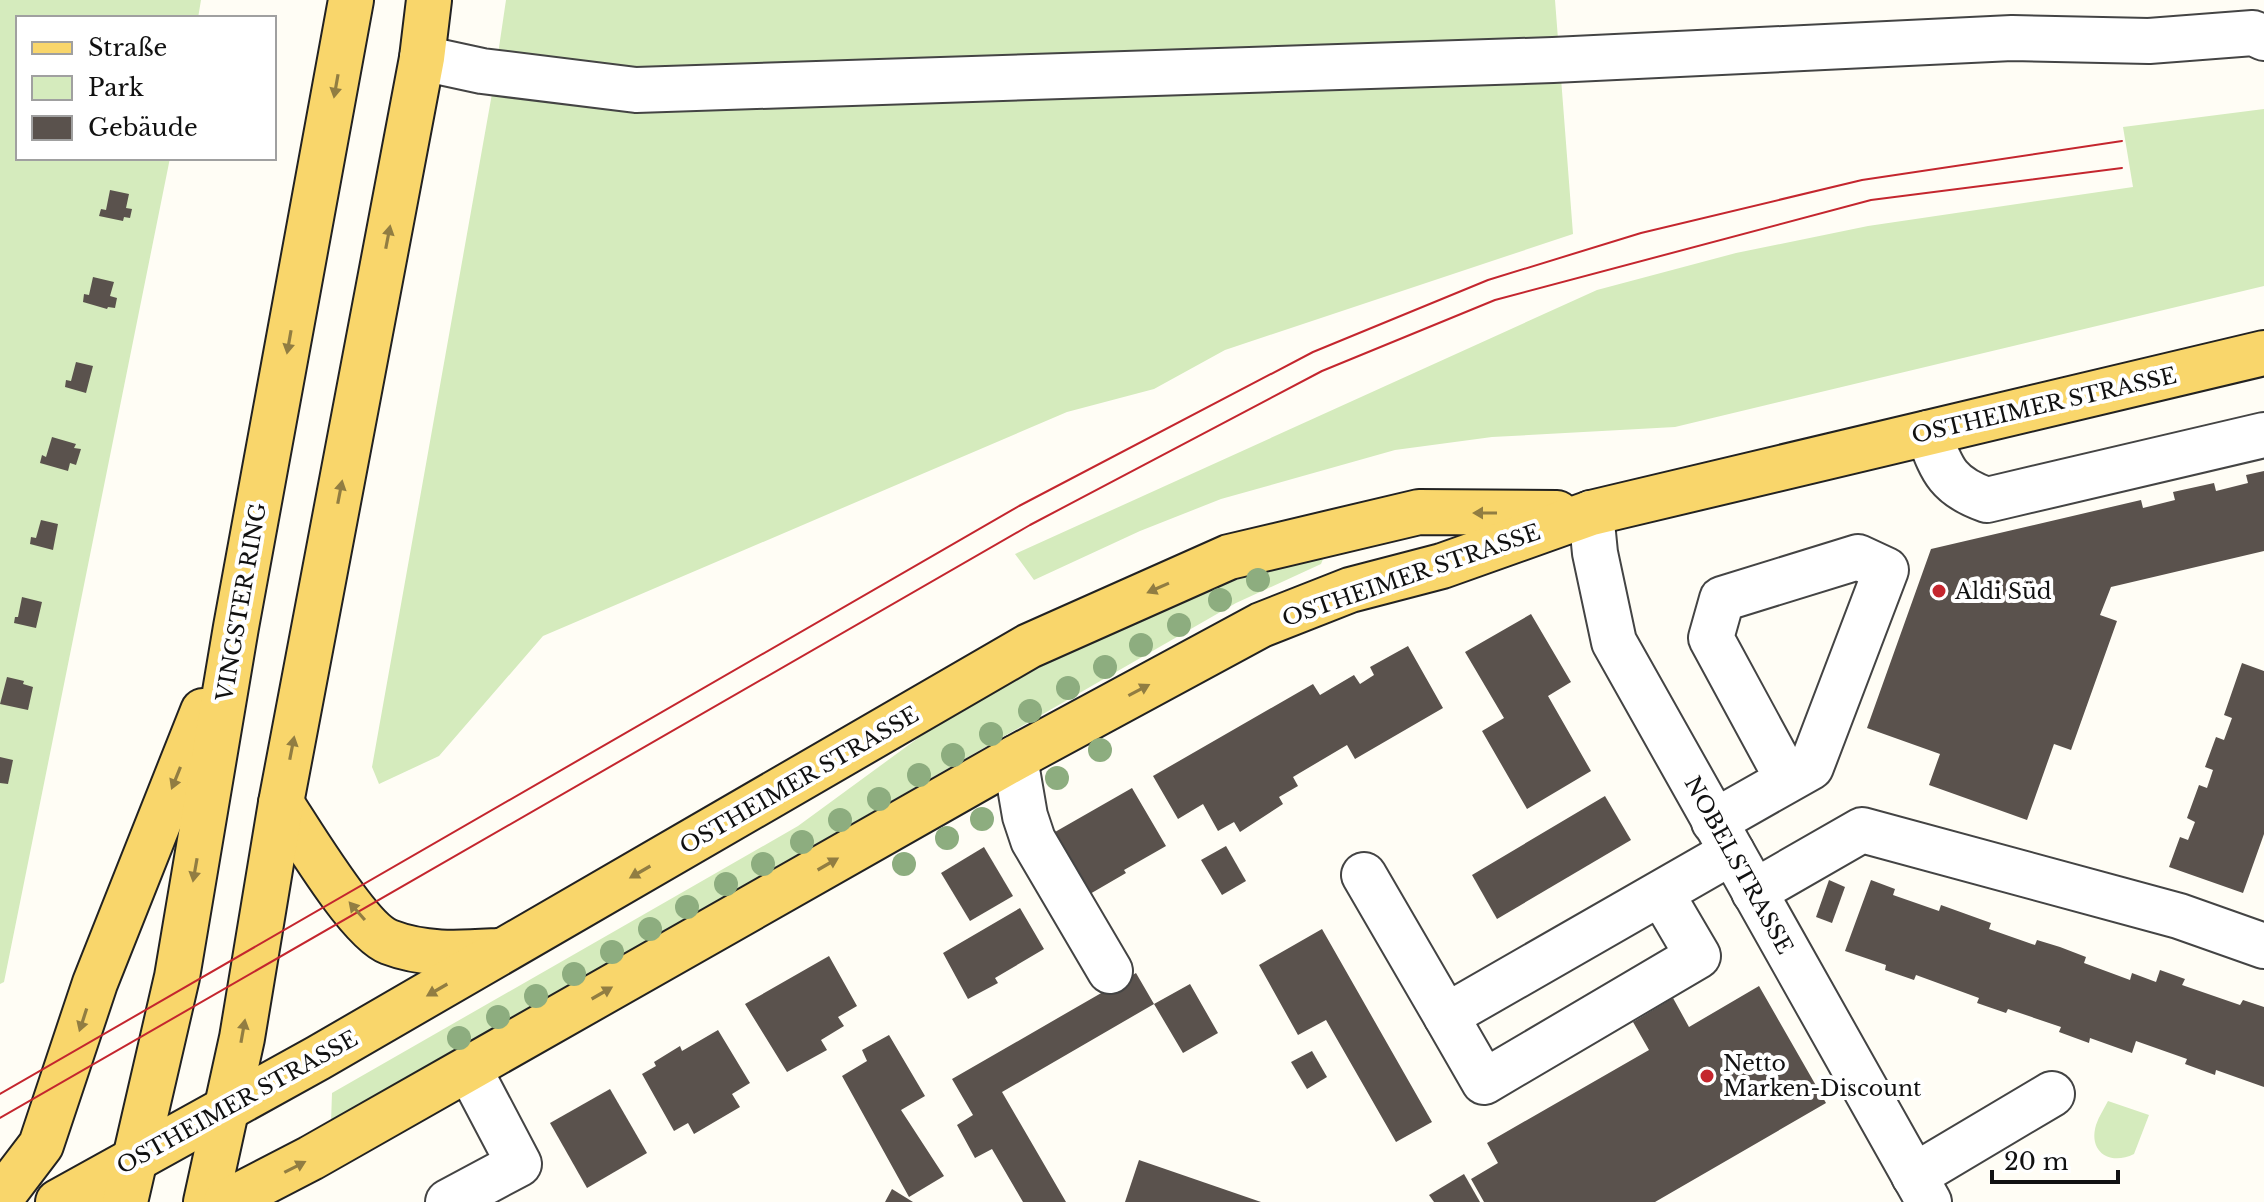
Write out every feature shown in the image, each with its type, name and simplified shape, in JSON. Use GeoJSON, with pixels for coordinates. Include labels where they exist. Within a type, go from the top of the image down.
{"type":"FeatureCollection","features":[{"type":"Feature","properties":{"kind":"main road","name":"VINGSTER RING"},"geometry":{"type":"LineString","coordinates":[[125,1202],[177,977],[236,627],[351,0]]}},
{"type":"Feature","properties":{"kind":"main road"},"geometry":{"type":"LineString","coordinates":[[206,1202],[228,1108],[281,803],[422,58],[429,0]]}},
{"type":"Feature","properties":{"kind":"main road","name":"OSTHEIMER STRASSE"},"geometry":{"type":"LineString","coordinates":[[226,1202],[311,1158],[1015,758],[1261,625],[1331,598],[1442,566],[1591,513],[2264,353]]}},
{"type":"Feature","properties":{"kind":"main road","name":"OSTHEIMER STRASSE"},"geometry":{"type":"LineString","coordinates":[[58,1202],[505,950],[1029,646],[1229,557],[1419,512],[1591,513]]}},
{"type":"Feature","properties":{"kind":"main road"},"geometry":{"type":"LineString","coordinates":[[1331,533],[1340,544],[1343,556],[1331,598]]}},
{"type":"Feature","properties":{"kind":"main road"},"geometry":{"type":"LineString","coordinates":[[0,1199],[41,1145],[95,983],[236,627]]}},
{"type":"Feature","properties":{"kind":"main road"},"geometry":{"type":"LineString","coordinates":[[281,803],[332,880],[359,915],[387,942],[441,954],[505,950]]}},
{"type":"Feature","properties":{"kind":"street"},"geometry":{"type":"LineString","coordinates":[[422,58],[482,71],[636,90],[1553,60],[2012,38],[2149,41],[2253,33],[2264,38]]}},
{"type":"Feature","properties":{"kind":"street"},"geometry":{"type":"LineString","coordinates":[[1928,433],[1943,473],[1964,492],[1987,500],[2264,435]]}},
{"type":"Feature","properties":{"kind":"street","name":"NOBELSTRASSE"},"geometry":{"type":"LineString","coordinates":[[1591,513],[1595,553],[1614,642],[1922,1189]]}},
{"type":"Feature","properties":{"kind":"street"},"geometry":{"type":"LineString","coordinates":[[1446,1016],[1661,893],[1788,780],[1811,767],[1886,570],[1858,557],[1722,599],[1711,638],[1788,780]]}},
{"type":"Feature","properties":{"kind":"street"},"geometry":{"type":"LineString","coordinates":[[1015,758],[1025,816],[1033,840],[1110,971]]}},
{"type":"Feature","properties":{"kind":"street"},"geometry":{"type":"LineString","coordinates":[[1754,892],[1862,830],[2179,916],[2264,946]]}},
{"type":"Feature","properties":{"kind":"street"},"geometry":{"type":"LineString","coordinates":[[1364,875],[1484,1082],[1698,956],[1661,893]]}},
{"type":"Feature","properties":{"kind":"street"},"geometry":{"type":"LineString","coordinates":[[448,1202],[519,1164],[469,1069]]}},
{"type":"Feature","properties":{"kind":"street"},"geometry":{"type":"LineString","coordinates":[[1922,1189],[2052,1094]]}},
{"type":"Feature","properties":{"kind":"green space"},"geometry":{"type":"Polygon","coordinates":[[[0,0],[201,0],[198,16],[16,16],[16,160],[170,160],[4,982],[0,984],[0,0]]]}},
{"type":"Feature","properties":{"kind":"green space"},"geometry":{"type":"Polygon","coordinates":[[[506,0],[1555,0],[1573,234],[1225,350],[1154,389],[1067,412],[543,636],[439,756],[379,784],[372,767],[506,0]]]}},
{"type":"Feature","properties":{"kind":"green space"},"geometry":{"type":"Polygon","coordinates":[[[2264,109],[2264,286],[1675,427],[1492,437],[1395,450],[1221,499],[1140,531],[1034,580],[1015,554],[1597,290],[1736,253],[1868,226],[2133,187],[2123,127],[2264,109]]]}},
{"type":"Feature","properties":{"kind":"green space"},"geometry":{"type":"Polygon","coordinates":[[[1320,554],[1323,559],[1321,564],[1236,603],[331,1123],[332,1093],[798,826],[951,714],[1139,618],[1294,558],[1320,554]]]}},
{"type":"Feature","properties":{"kind":"green space"},"geometry":{"type":"Polygon","coordinates":[[[2108,1101],[2149,1115],[2134,1154],[2109,1157],[2095,1143],[2096,1125],[2108,1101]]]}},
{"type":"Feature","properties":{"kind":"building"},"geometry":{"type":"Polygon","coordinates":[[[110,190],[129,194],[126,208],[132,209],[130,218],[124,217],[123,221],[99,216],[101,209],[106,210],[110,190]]]}},
{"type":"Feature","properties":{"kind":"building"},"geometry":{"type":"Polygon","coordinates":[[[93,277],[114,282],[110,296],[117,298],[115,308],[107,309],[83,302],[84,294],[89,295],[93,277]]]}},
{"type":"Feature","properties":{"kind":"building"},"geometry":{"type":"Polygon","coordinates":[[[76,362],[93,366],[86,393],[65,387],[66,380],[71,381],[76,362]]]}},
{"type":"Feature","properties":{"kind":"building"},"geometry":{"type":"Polygon","coordinates":[[[52,437],[76,444],[74,448],[81,449],[76,465],[70,463],[68,471],[40,463],[42,455],[46,457],[52,437]]]}},
{"type":"Feature","properties":{"kind":"building"},"geometry":{"type":"Polygon","coordinates":[[[2264,471],[2264,551],[2111,587],[2100,615],[2117,621],[2071,750],[2054,744],[2027,820],[1929,785],[1940,754],[1867,728],[1931,549],[2141,500],[2143,508],[2175,500],[2173,492],[2214,483],[2216,491],[2248,483],[2246,475],[2264,471]]]}},
{"type":"Feature","properties":{"kind":"building"},"geometry":{"type":"Polygon","coordinates":[[[41,520],[58,524],[53,550],[30,544],[31,537],[36,538],[41,520]]]}},
{"type":"Feature","properties":{"kind":"building"},"geometry":{"type":"Polygon","coordinates":[[[22,597],[42,602],[36,628],[14,623],[22,597]]]}},
{"type":"Feature","properties":{"kind":"building"},"geometry":{"type":"Polygon","coordinates":[[[1531,614],[1571,682],[1548,696],[1591,771],[1527,809],[1482,731],[1504,718],[1465,652],[1531,614]]]}},
{"type":"Feature","properties":{"kind":"building"},"geometry":{"type":"Polygon","coordinates":[[[1408,646],[1443,708],[1355,759],[1347,745],[1293,777],[1298,786],[1279,797],[1283,804],[1240,832],[1234,822],[1218,831],[1203,804],[1178,819],[1153,776],[1313,684],[1320,695],[1354,675],[1360,684],[1374,675],[1370,667],[1408,646]]]}},
{"type":"Feature","properties":{"kind":"building"},"geometry":{"type":"Polygon","coordinates":[[[2242,663],[2264,671],[2264,834],[2243,893],[2169,867],[2180,837],[2188,840],[2195,822],[2187,818],[2199,785],[2207,788],[2213,770],[2205,767],[2216,737],[2224,740],[2232,718],[2224,715],[2242,663]]]}},
{"type":"Feature","properties":{"kind":"building"},"geometry":{"type":"Polygon","coordinates":[[[7,677],[33,687],[28,710],[0,704],[7,677]]]}},
{"type":"Feature","properties":{"kind":"building"},"geometry":{"type":"Polygon","coordinates":[[[0,757],[13,760],[8,784],[0,783],[0,757]]]}},
{"type":"Feature","properties":{"kind":"building"},"geometry":{"type":"Polygon","coordinates":[[[1132,788],[1166,846],[1083,898],[1048,836],[1132,788]]]}},
{"type":"Feature","properties":{"kind":"building"},"geometry":{"type":"Polygon","coordinates":[[[1605,796],[1631,840],[1497,919],[1472,875],[1605,796]]]}},
{"type":"Feature","properties":{"kind":"building"},"geometry":{"type":"Polygon","coordinates":[[[1226,846],[1246,881],[1222,895],[1201,860],[1226,846]]]}},
{"type":"Feature","properties":{"kind":"building"},"geometry":{"type":"Polygon","coordinates":[[[984,847],[1013,896],[970,921],[941,873],[984,847]]]}},
{"type":"Feature","properties":{"kind":"building"},"geometry":{"type":"Polygon","coordinates":[[[1829,880],[1845,887],[1832,923],[1816,917],[1829,880]]]}},
{"type":"Feature","properties":{"kind":"building"},"geometry":{"type":"Polygon","coordinates":[[[1871,880],[1895,889],[1893,895],[1939,911],[1941,905],[1991,923],[1989,929],[2035,945],[2037,940],[2060,947],[2086,957],[2084,963],[2130,980],[2132,973],[2156,982],[2160,970],[2185,979],[2182,985],[2240,1005],[2243,1000],[2264,1007],[2264,1087],[2216,1070],[2215,1075],[2185,1064],[2187,1059],[2136,1041],[2132,1053],[2090,1038],[2089,1043],[2059,1032],[2061,1027],[2008,1009],[2006,1013],[1977,1003],[1979,998],[1916,975],[1914,980],[1885,970],[1886,965],[1845,951],[1871,880]]]}},
{"type":"Feature","properties":{"kind":"building"},"geometry":{"type":"Polygon","coordinates":[[[1020,908],[1044,949],[995,978],[998,983],[968,999],[943,953],[1020,908]]]}},
{"type":"Feature","properties":{"kind":"building"},"geometry":{"type":"Polygon","coordinates":[[[1322,929],[1432,1122],[1396,1142],[1326,1020],[1298,1035],[1259,965],[1322,929]]]}},
{"type":"Feature","properties":{"kind":"building"},"geometry":{"type":"Polygon","coordinates":[[[829,956],[857,1006],[838,1017],[844,1026],[821,1040],[827,1050],[787,1072],[745,1004],[829,956]]]}},
{"type":"Feature","properties":{"kind":"building"},"geometry":{"type":"Polygon","coordinates":[[[1136,973],[1154,1004],[1002,1092],[1066,1202],[1023,1202],[992,1149],[975,1158],[957,1125],[973,1115],[952,1079],[1136,973]]]}},
{"type":"Feature","properties":{"kind":"building"},"geometry":{"type":"Polygon","coordinates":[[[1190,984],[1218,1033],[1183,1053],[1154,1004],[1190,984]]]}},
{"type":"Feature","properties":{"kind":"building","name":"Netto Marken-Discount"},"geometry":{"type":"Polygon","coordinates":[[[1759,986],[1826,1103],[1655,1202],[1484,1202],[1471,1179],[1498,1163],[1487,1143],[1649,1050],[1633,1022],[1673,998],[1689,1027],[1759,986]]]}},
{"type":"Feature","properties":{"kind":"building"},"geometry":{"type":"Polygon","coordinates":[[[718,1030],[750,1083],[732,1094],[740,1107],[694,1134],[688,1123],[674,1131],[642,1074],[656,1066],[654,1062],[680,1046],[682,1051],[718,1030]]]}},
{"type":"Feature","properties":{"kind":"building"},"geometry":{"type":"Polygon","coordinates":[[[889,1035],[925,1096],[901,1110],[944,1176],[909,1197],[842,1076],[867,1061],[862,1050],[889,1035]]]}},
{"type":"Feature","properties":{"kind":"building"},"geometry":{"type":"Polygon","coordinates":[[[1312,1051],[1327,1077],[1307,1089],[1291,1062],[1312,1051]]]}},
{"type":"Feature","properties":{"kind":"building"},"geometry":{"type":"Polygon","coordinates":[[[610,1089],[647,1153],[587,1188],[550,1123],[610,1089]]]}},
{"type":"Feature","properties":{"kind":"building"},"geometry":{"type":"Polygon","coordinates":[[[1139,1160],[1261,1202],[1125,1202],[1139,1160]]]}},
{"type":"Feature","properties":{"kind":"building"},"geometry":{"type":"Polygon","coordinates":[[[1464,1174],[1480,1202],[1434,1202],[1429,1195],[1464,1174]]]}},
{"type":"Feature","properties":{"kind":"building"},"geometry":{"type":"Polygon","coordinates":[[[892,1189],[913,1202],[885,1202],[892,1189]]]}},
{"type":"Feature","properties":{"kind":"tram line"},"geometry":{"type":"LineString","coordinates":[[0,1094],[1019,506],[1313,352],[1488,280],[1641,233],[1862,180],[2122,141]]}},
{"type":"Feature","properties":{"kind":"tram line"},"geometry":{"type":"LineString","coordinates":[[0,1118],[1030,525],[1322,371],[1495,300],[1871,200],[2122,168]]}},
{"type":"Feature","properties":{"kind":"place","name":"Aldi Süd"},"geometry":{"type":"Point","coordinates":[1939,591]}},
{"type":"Feature","properties":{"kind":"place","name":"Netto Marken-Discount"},"geometry":{"type":"Point","coordinates":[1707,1076]}}]}
